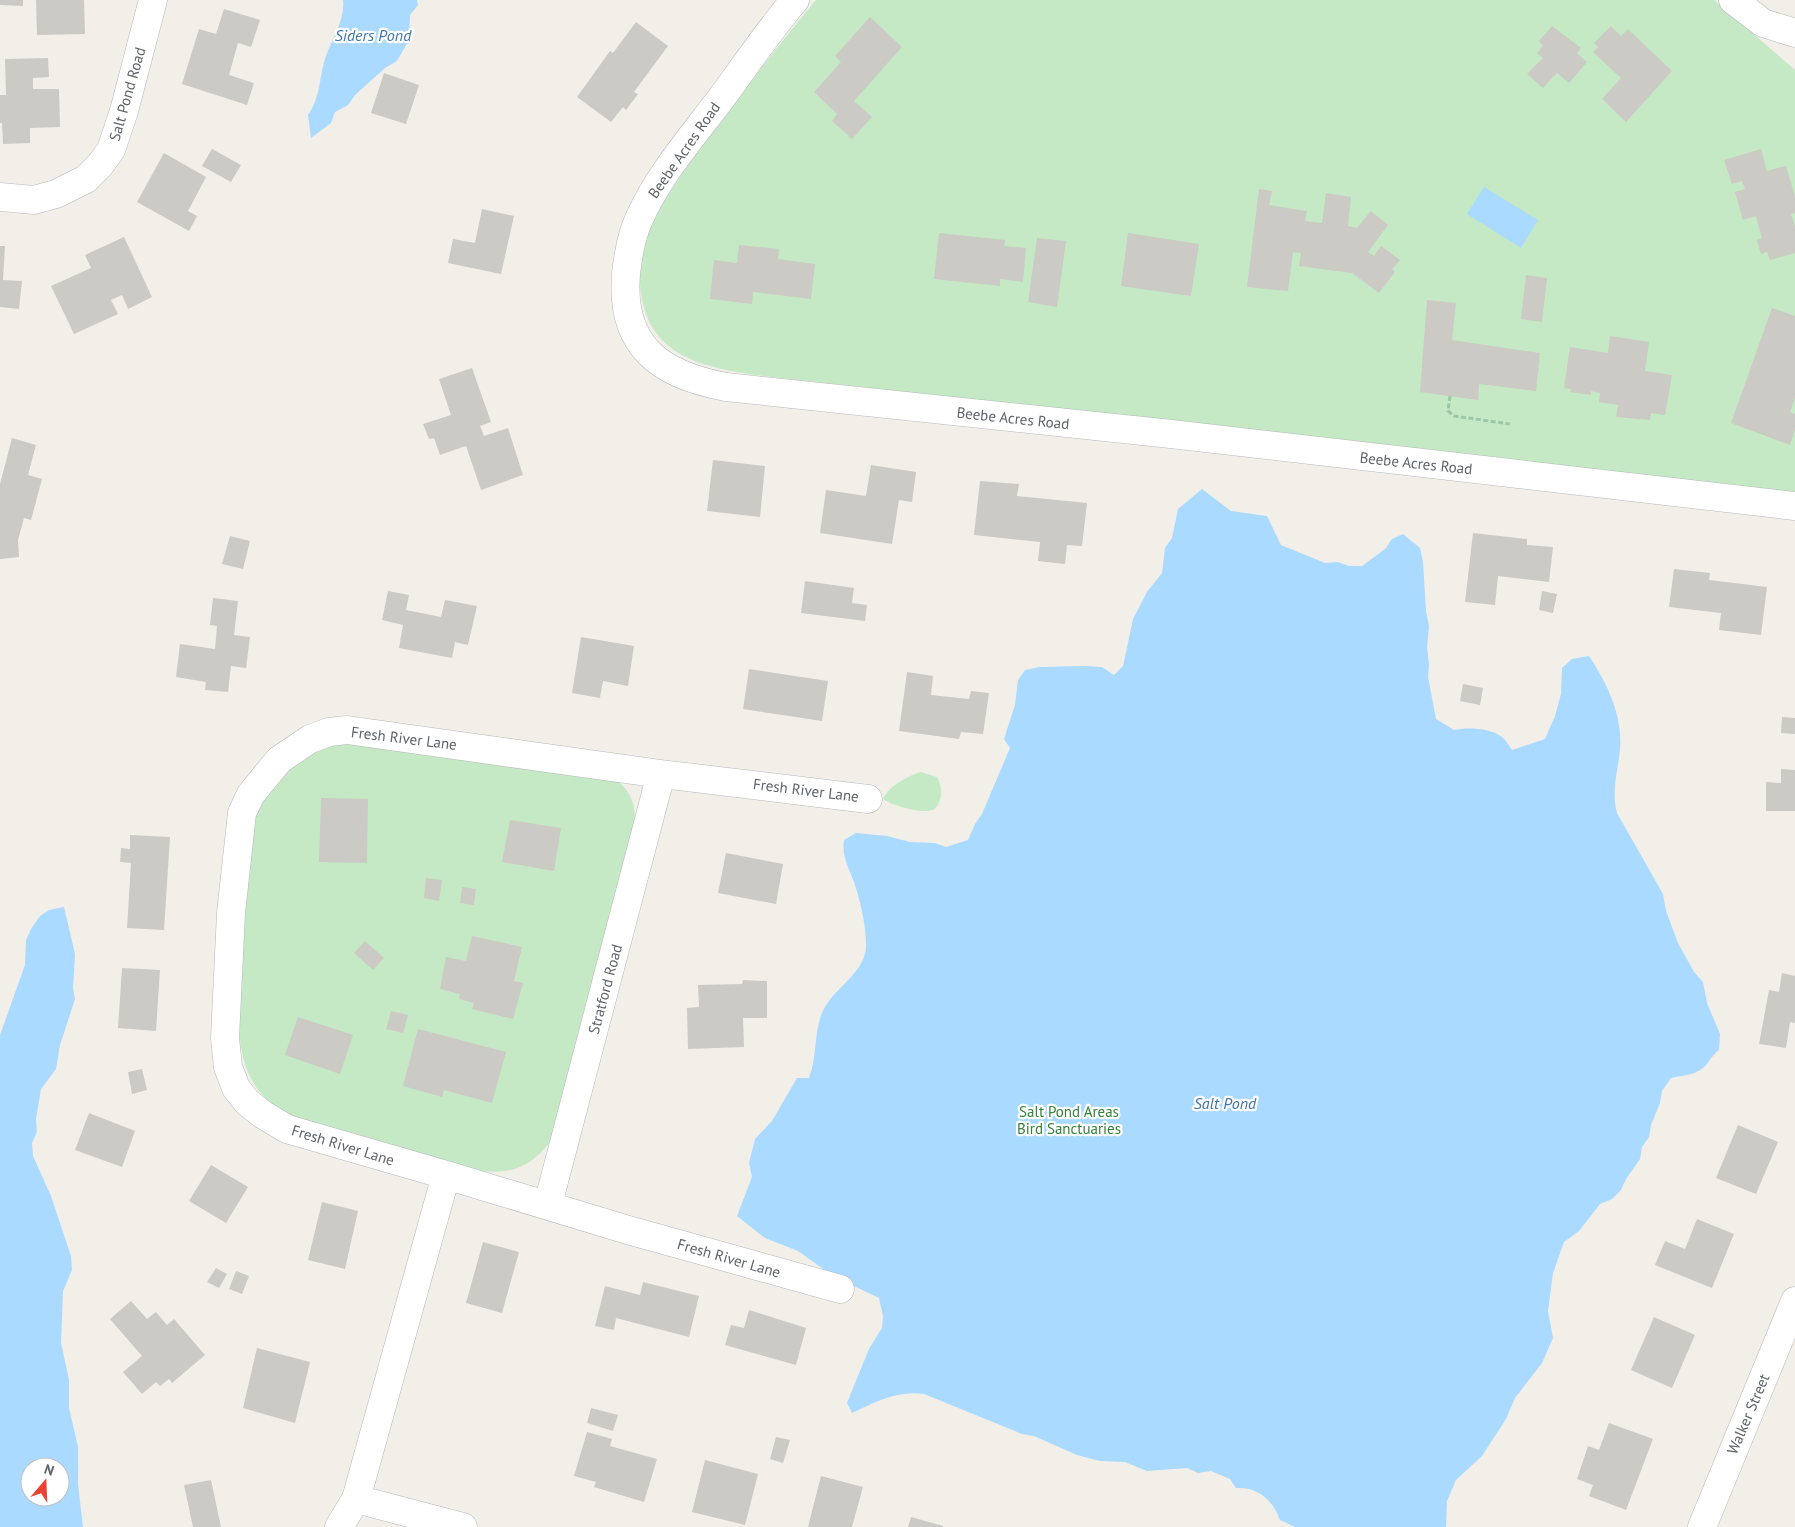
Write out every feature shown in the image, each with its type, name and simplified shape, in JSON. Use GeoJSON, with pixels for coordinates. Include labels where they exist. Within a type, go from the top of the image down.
{"type":"FeatureCollection","features":[{"type":"Feature","properties":{"kind":"street","name":"Salt Pond Road"},"geometry":{"type":"LineString","coordinates":[[0,197],[34,200],[56,194],[86,179],[100,165],[111,150],[124,111],[153,0]]}},
{"type":"Feature","properties":{"kind":"street","name":"Beebe Acres Road"},"geometry":{"type":"LineString","coordinates":[[795,0],[654,189],[638,220],[628,257],[625,287],[628,315],[638,340],[655,359],[672,371],[697,382],[726,387],[1180,436],[1795,506]]}},
{"type":"Feature","properties":{"kind":"street"},"geometry":{"type":"LineString","coordinates":[[1733,0],[1763,23],[1795,33]]}},
{"type":"Feature","properties":{"kind":"street","name":"Fresh River Lane"},"geometry":{"type":"LineString","coordinates":[[840,1289],[628,1230],[548,1204],[287,1129],[262,1114],[236,1088],[228,1067],[225,1038],[228,979],[238,836],[242,814],[251,794],[279,760],[310,739],[329,732],[347,730],[661,774],[868,799]]}},
{"type":"Feature","properties":{"kind":"street","name":"Stratford Road"},"geometry":{"type":"LineString","coordinates":[[548,1204],[661,774]]}},
{"type":"Feature","properties":{"kind":"street"},"geometry":{"type":"LineString","coordinates":[[339,1527],[356,1499],[446,1175]]}},
{"type":"Feature","properties":{"kind":"street","name":"Walker Street"},"geometry":{"type":"LineString","coordinates":[[1702,1527],[1795,1301]]}},
{"type":"Feature","properties":{"kind":"street"},"geometry":{"type":"LineString","coordinates":[[356,1499],[463,1527]]}},
{"type":"Feature","properties":{"kind":"path"},"geometry":{"type":"LineString","coordinates":[[1450,396],[1448,411],[1454,416],[1510,424]]}},
{"type":"Feature","properties":{"kind":"green space"},"geometry":{"type":"Polygon","coordinates":[[[816,0],[1714,0],[1795,70],[1795,492],[756,375],[717,368],[682,355],[667,345],[655,332],[646,315],[639,276],[640,253],[656,215],[690,163],[769,58],[816,0]]]}},
{"type":"Feature","properties":{"kind":"green space"},"geometry":{"type":"Polygon","coordinates":[[[334,742],[355,742],[618,781],[627,790],[632,800],[635,822],[556,1133],[541,1153],[524,1165],[504,1171],[479,1171],[316,1126],[300,1120],[271,1103],[260,1092],[250,1077],[241,1047],[239,1027],[239,961],[244,883],[253,819],[259,802],[283,773],[311,752],[334,742]]]}},
{"type":"Feature","properties":{"kind":"green space"},"geometry":{"type":"Polygon","coordinates":[[[921,772],[937,777],[939,781],[941,797],[935,809],[924,811],[909,809],[883,799],[899,782],[921,772]]]}},
{"type":"Feature","properties":{"kind":"water","name":"Siders Pond"},"geometry":{"type":"Polygon","coordinates":[[[343,0],[417,0],[418,5],[410,15],[409,40],[397,61],[385,68],[355,95],[348,105],[335,112],[331,123],[311,138],[308,115],[318,94],[326,56],[340,22],[343,0]]]}},
{"type":"Feature","properties":{"kind":"water"},"geometry":{"type":"Polygon","coordinates":[[[1484,187],[1538,220],[1521,248],[1467,214],[1484,187]]]}},
{"type":"Feature","properties":{"kind":"water","name":"Salt Pond"},"geometry":{"type":"Polygon","coordinates":[[[1202,489],[1231,511],[1267,516],[1281,545],[1325,563],[1338,562],[1349,566],[1362,566],[1385,549],[1392,539],[1403,534],[1420,548],[1429,626],[1427,647],[1428,677],[1436,719],[1454,730],[1472,729],[1492,732],[1503,738],[1512,750],[1545,739],[1555,716],[1561,694],[1562,668],[1572,659],[1589,656],[1608,689],[1619,724],[1620,749],[1615,789],[1617,813],[1663,894],[1666,911],[1678,943],[1694,972],[1703,982],[1707,1003],[1720,1034],[1719,1050],[1705,1066],[1692,1074],[1671,1078],[1662,1091],[1649,1137],[1642,1147],[1640,1159],[1621,1190],[1612,1199],[1600,1204],[1579,1231],[1564,1242],[1553,1273],[1548,1311],[1553,1338],[1542,1363],[1515,1398],[1506,1419],[1482,1456],[1456,1480],[1447,1501],[1446,1527],[1295,1527],[1280,1520],[1273,1506],[1257,1492],[1236,1488],[1230,1479],[1211,1471],[1198,1473],[1187,1468],[1147,1471],[1125,1462],[1100,1461],[1077,1455],[1034,1436],[1022,1434],[924,1394],[896,1395],[852,1413],[847,1403],[869,1349],[882,1328],[883,1316],[879,1298],[833,1276],[798,1251],[765,1238],[737,1216],[752,1177],[749,1163],[755,1139],[772,1121],[797,1078],[809,1078],[814,1060],[821,1015],[830,999],[857,970],[865,954],[866,937],[863,916],[856,888],[845,859],[844,840],[856,833],[887,836],[910,842],[935,843],[946,847],[968,840],[982,814],[1010,748],[1004,739],[1015,705],[1018,680],[1025,670],[1040,667],[1102,667],[1114,675],[1123,666],[1133,619],[1147,592],[1162,573],[1165,548],[1172,538],[1178,509],[1202,489]]]}},
{"type":"Feature","properties":{"kind":"water"},"geometry":{"type":"Polygon","coordinates":[[[64,907],[75,954],[73,988],[75,999],[60,1045],[56,1069],[41,1089],[36,1119],[37,1132],[32,1143],[33,1156],[51,1196],[71,1256],[72,1270],[63,1291],[61,1343],[69,1380],[69,1408],[78,1447],[78,1484],[83,1527],[0,1527],[0,1035],[25,965],[26,940],[40,916],[49,910],[64,907]]]}},
{"type":"Feature","properties":{"kind":"building"},"geometry":{"type":"Polygon","coordinates":[[[0,0],[23,0],[23,6],[0,5],[0,0]]]}},
{"type":"Feature","properties":{"kind":"building"},"geometry":{"type":"Polygon","coordinates":[[[36,0],[84,0],[85,34],[37,35],[36,0]]]}},
{"type":"Feature","properties":{"kind":"building"},"geometry":{"type":"Polygon","coordinates":[[[224,9],[260,20],[251,47],[238,43],[229,75],[254,83],[247,105],[182,84],[199,29],[216,34],[224,9]]]}},
{"type":"Feature","properties":{"kind":"building"},"geometry":{"type":"Polygon","coordinates":[[[870,17],[902,47],[854,101],[872,117],[852,139],[832,121],[837,114],[814,92],[841,62],[835,56],[870,17]]]}},
{"type":"Feature","properties":{"kind":"building"},"geometry":{"type":"Polygon","coordinates":[[[636,22],[668,46],[634,92],[638,94],[626,110],[623,107],[611,122],[577,97],[610,51],[613,53],[636,22]]]}},
{"type":"Feature","properties":{"kind":"building"},"geometry":{"type":"Polygon","coordinates":[[[1552,26],[1581,48],[1577,53],[1587,62],[1569,83],[1557,73],[1543,88],[1527,74],[1543,58],[1537,53],[1543,46],[1539,41],[1552,26]]]}},
{"type":"Feature","properties":{"kind":"building"},"geometry":{"type":"Polygon","coordinates":[[[1611,26],[1621,36],[1628,29],[1672,71],[1626,122],[1602,99],[1621,78],[1593,52],[1598,47],[1594,43],[1611,26]]]}},
{"type":"Feature","properties":{"kind":"building"},"geometry":{"type":"Polygon","coordinates":[[[48,58],[49,77],[33,78],[33,89],[59,89],[60,127],[30,128],[30,143],[3,144],[2,123],[0,123],[0,95],[6,95],[5,59],[48,58]]]}},
{"type":"Feature","properties":{"kind":"building"},"geometry":{"type":"Polygon","coordinates":[[[384,73],[419,85],[406,124],[371,113],[384,73]]]}},
{"type":"Feature","properties":{"kind":"building"},"geometry":{"type":"Polygon","coordinates":[[[212,149],[241,165],[231,182],[202,166],[212,149]]]}},
{"type":"Feature","properties":{"kind":"building"},"geometry":{"type":"Polygon","coordinates":[[[1761,149],[1767,171],[1786,166],[1795,196],[1795,213],[1791,214],[1795,226],[1795,253],[1770,260],[1767,252],[1761,254],[1757,240],[1762,238],[1756,216],[1743,220],[1735,192],[1745,189],[1742,181],[1732,184],[1724,160],[1761,149]]]}},
{"type":"Feature","properties":{"kind":"building"},"geometry":{"type":"Polygon","coordinates":[[[164,153],[206,177],[188,211],[197,216],[189,231],[137,202],[164,153]]]}},
{"type":"Feature","properties":{"kind":"building"},"geometry":{"type":"Polygon","coordinates":[[[1259,189],[1272,191],[1269,205],[1307,211],[1305,221],[1322,223],[1326,193],[1351,197],[1348,226],[1357,228],[1371,211],[1388,225],[1368,252],[1374,256],[1381,246],[1400,260],[1392,269],[1395,272],[1379,293],[1352,273],[1299,266],[1301,253],[1293,252],[1288,291],[1247,287],[1259,189]]]}},
{"type":"Feature","properties":{"kind":"building"},"geometry":{"type":"Polygon","coordinates":[[[482,209],[514,216],[501,274],[448,263],[453,239],[475,243],[482,209]]]}},
{"type":"Feature","properties":{"kind":"building"},"geometry":{"type":"Polygon","coordinates":[[[939,233],[1005,240],[1004,246],[1026,248],[1023,282],[1000,279],[1000,286],[934,279],[939,233]]]}},
{"type":"Feature","properties":{"kind":"building"},"geometry":{"type":"Polygon","coordinates":[[[1128,233],[1199,244],[1191,296],[1121,286],[1128,233]]]}},
{"type":"Feature","properties":{"kind":"building"},"geometry":{"type":"Polygon","coordinates":[[[124,237],[152,297],[128,309],[122,295],[111,300],[118,314],[74,334],[51,286],[91,268],[85,255],[124,237]]]}},
{"type":"Feature","properties":{"kind":"building"},"geometry":{"type":"Polygon","coordinates":[[[1037,238],[1066,241],[1057,307],[1028,302],[1037,238]]]}},
{"type":"Feature","properties":{"kind":"building"},"geometry":{"type":"Polygon","coordinates":[[[739,245],[779,249],[778,259],[815,264],[811,299],[753,292],[752,304],[710,299],[714,260],[737,263],[739,245]]]}},
{"type":"Feature","properties":{"kind":"building"},"geometry":{"type":"Polygon","coordinates":[[[0,246],[5,246],[3,280],[22,281],[19,309],[0,307],[0,246]]]}},
{"type":"Feature","properties":{"kind":"building"},"geometry":{"type":"Polygon","coordinates":[[[1526,275],[1547,278],[1542,322],[1521,319],[1526,275]]]}},
{"type":"Feature","properties":{"kind":"building"},"geometry":{"type":"Polygon","coordinates":[[[1427,300],[1456,303],[1452,340],[1540,353],[1536,391],[1479,384],[1478,400],[1420,392],[1427,300]]]}},
{"type":"Feature","properties":{"kind":"building"},"geometry":{"type":"Polygon","coordinates":[[[1772,308],[1795,316],[1795,398],[1790,412],[1795,414],[1795,430],[1790,445],[1731,423],[1772,308]]]}},
{"type":"Feature","properties":{"kind":"building"},"geometry":{"type":"Polygon","coordinates":[[[1610,336],[1649,342],[1645,371],[1672,375],[1665,415],[1651,413],[1650,420],[1616,417],[1618,405],[1599,402],[1600,393],[1591,391],[1591,395],[1570,392],[1571,389],[1564,388],[1570,347],[1608,353],[1610,336]]]}},
{"type":"Feature","properties":{"kind":"building"},"geometry":{"type":"Polygon","coordinates":[[[472,368],[491,422],[480,426],[484,436],[508,428],[523,475],[481,490],[466,446],[440,455],[434,438],[429,439],[423,424],[451,415],[439,379],[472,368]]]}},
{"type":"Feature","properties":{"kind":"building"},"geometry":{"type":"Polygon","coordinates":[[[12,438],[36,445],[28,475],[42,479],[31,520],[24,518],[18,540],[19,557],[0,559],[0,484],[12,438]]]}},
{"type":"Feature","properties":{"kind":"building"},"geometry":{"type":"Polygon","coordinates":[[[713,460],[765,466],[760,517],[707,511],[713,460]]]}},
{"type":"Feature","properties":{"kind":"building"},"geometry":{"type":"Polygon","coordinates":[[[871,465],[916,472],[912,502],[899,500],[892,544],[820,533],[826,490],[866,496],[871,465]]]}},
{"type":"Feature","properties":{"kind":"building"},"geometry":{"type":"Polygon","coordinates":[[[980,481],[1019,484],[1017,496],[1087,503],[1082,546],[1067,545],[1065,564],[1038,561],[1040,542],[974,535],[980,481]]]}},
{"type":"Feature","properties":{"kind":"building"},"geometry":{"type":"Polygon","coordinates":[[[1473,533],[1527,539],[1527,545],[1553,547],[1549,582],[1498,576],[1495,605],[1465,602],[1473,533]]]}},
{"type":"Feature","properties":{"kind":"building"},"geometry":{"type":"Polygon","coordinates":[[[230,536],[250,541],[243,569],[222,564],[230,536]]]}},
{"type":"Feature","properties":{"kind":"building"},"geometry":{"type":"Polygon","coordinates":[[[1674,569],[1710,573],[1709,580],[1767,587],[1761,635],[1719,630],[1721,613],[1669,607],[1674,569]]]}},
{"type":"Feature","properties":{"kind":"building"},"geometry":{"type":"Polygon","coordinates":[[[805,581],[854,588],[852,603],[867,605],[865,621],[801,613],[805,581]]]}},
{"type":"Feature","properties":{"kind":"building"},"geometry":{"type":"Polygon","coordinates":[[[388,591],[409,595],[406,610],[441,617],[445,600],[477,606],[468,645],[455,642],[452,658],[399,648],[403,625],[382,620],[388,591]]]}},
{"type":"Feature","properties":{"kind":"building"},"geometry":{"type":"Polygon","coordinates":[[[1542,591],[1557,594],[1553,613],[1539,610],[1542,591]]]}},
{"type":"Feature","properties":{"kind":"building"},"geometry":{"type":"Polygon","coordinates":[[[213,598],[238,601],[234,635],[250,637],[246,668],[231,666],[228,692],[205,690],[206,682],[176,677],[180,644],[215,649],[217,626],[210,625],[213,598]]]}},
{"type":"Feature","properties":{"kind":"building"},"geometry":{"type":"Polygon","coordinates":[[[581,637],[634,646],[628,686],[603,681],[600,698],[572,693],[581,637]]]}},
{"type":"Feature","properties":{"kind":"building"},"geometry":{"type":"Polygon","coordinates":[[[749,669],[828,681],[822,721],[743,709],[749,669]]]}},
{"type":"Feature","properties":{"kind":"building"},"geometry":{"type":"Polygon","coordinates":[[[907,672],[933,676],[931,695],[969,699],[971,691],[989,693],[983,734],[961,732],[959,739],[899,731],[907,672]]]}},
{"type":"Feature","properties":{"kind":"building"},"geometry":{"type":"Polygon","coordinates":[[[1463,684],[1483,688],[1480,705],[1460,701],[1463,684]]]}},
{"type":"Feature","properties":{"kind":"building"},"geometry":{"type":"Polygon","coordinates":[[[1782,717],[1795,718],[1795,734],[1781,733],[1782,717]]]}},
{"type":"Feature","properties":{"kind":"building"},"geometry":{"type":"Polygon","coordinates":[[[1781,769],[1795,770],[1795,811],[1766,811],[1766,782],[1781,783],[1781,769]]]}},
{"type":"Feature","properties":{"kind":"building"},"geometry":{"type":"Polygon","coordinates":[[[321,798],[368,799],[367,863],[319,862],[321,798]]]}},
{"type":"Feature","properties":{"kind":"building"},"geometry":{"type":"Polygon","coordinates":[[[510,820],[561,828],[554,871],[502,862],[510,820]]]}},
{"type":"Feature","properties":{"kind":"building"},"geometry":{"type":"Polygon","coordinates":[[[130,835],[170,837],[164,930],[127,928],[131,863],[120,862],[121,848],[130,849],[130,835]]]}},
{"type":"Feature","properties":{"kind":"building"},"geometry":{"type":"Polygon","coordinates":[[[726,853],[783,864],[776,904],[718,893],[726,853]]]}},
{"type":"Feature","properties":{"kind":"building"},"geometry":{"type":"Polygon","coordinates":[[[426,878],[442,880],[439,901],[424,898],[426,878]]]}},
{"type":"Feature","properties":{"kind":"building"},"geometry":{"type":"Polygon","coordinates":[[[462,887],[476,889],[474,905],[460,903],[462,887]]]}},
{"type":"Feature","properties":{"kind":"building"},"geometry":{"type":"Polygon","coordinates":[[[472,936],[522,947],[514,981],[523,983],[513,1019],[472,1009],[474,1003],[459,999],[460,994],[440,989],[446,957],[466,961],[472,936]]]}},
{"type":"Feature","properties":{"kind":"building"},"geometry":{"type":"Polygon","coordinates":[[[365,941],[384,958],[373,970],[354,953],[365,941]]]}},
{"type":"Feature","properties":{"kind":"building"},"geometry":{"type":"Polygon","coordinates":[[[122,968],[160,970],[156,1031],[118,1028],[122,968]]]}},
{"type":"Feature","properties":{"kind":"building"},"geometry":{"type":"Polygon","coordinates":[[[1782,973],[1795,976],[1795,1023],[1790,1022],[1786,1048],[1759,1044],[1769,990],[1779,992],[1782,973]]]}},
{"type":"Feature","properties":{"kind":"building"},"geometry":{"type":"Polygon","coordinates":[[[743,980],[767,981],[767,1018],[743,1018],[744,1047],[688,1049],[687,1008],[699,1007],[698,985],[742,984],[743,980]]]}},
{"type":"Feature","properties":{"kind":"building"},"geometry":{"type":"Polygon","coordinates":[[[391,1011],[408,1015],[403,1033],[386,1029],[391,1011]]]}},
{"type":"Feature","properties":{"kind":"building"},"geometry":{"type":"Polygon","coordinates":[[[298,1017],[353,1035],[340,1074],[285,1055],[298,1017]]]}},
{"type":"Feature","properties":{"kind":"building"},"geometry":{"type":"Polygon","coordinates":[[[418,1029],[506,1052],[492,1103],[444,1090],[442,1097],[403,1086],[418,1029]]]}},
{"type":"Feature","properties":{"kind":"building"},"geometry":{"type":"Polygon","coordinates":[[[142,1069],[147,1090],[132,1094],[128,1072],[142,1069]]]}},
{"type":"Feature","properties":{"kind":"building"},"geometry":{"type":"Polygon","coordinates":[[[89,1113],[135,1131],[122,1167],[75,1150],[89,1113]]]}},
{"type":"Feature","properties":{"kind":"building"},"geometry":{"type":"Polygon","coordinates":[[[1738,1125],[1778,1142],[1756,1194],[1716,1178],[1738,1125]]]}},
{"type":"Feature","properties":{"kind":"building"},"geometry":{"type":"Polygon","coordinates":[[[211,1165],[248,1187],[226,1223],[189,1201],[211,1165]]]}},
{"type":"Feature","properties":{"kind":"building"},"geometry":{"type":"Polygon","coordinates":[[[322,1202],[358,1211],[345,1269],[308,1260],[322,1202]]]}},
{"type":"Feature","properties":{"kind":"building"},"geometry":{"type":"Polygon","coordinates":[[[1697,1219],[1734,1234],[1712,1288],[1655,1265],[1665,1241],[1685,1249],[1697,1219]]]}},
{"type":"Feature","properties":{"kind":"building"},"geometry":{"type":"Polygon","coordinates":[[[483,1242],[519,1252],[502,1313],[466,1303],[483,1242]]]}},
{"type":"Feature","properties":{"kind":"building"},"geometry":{"type":"Polygon","coordinates":[[[216,1268],[227,1274],[219,1288],[207,1282],[216,1268]]]}},
{"type":"Feature","properties":{"kind":"building"},"geometry":{"type":"Polygon","coordinates":[[[236,1271],[249,1276],[242,1294],[229,1289],[236,1271]]]}},
{"type":"Feature","properties":{"kind":"building"},"geometry":{"type":"Polygon","coordinates":[[[643,1282],[699,1296],[689,1337],[616,1318],[614,1330],[595,1326],[605,1286],[640,1295],[643,1282]]]}},
{"type":"Feature","properties":{"kind":"building"},"geometry":{"type":"Polygon","coordinates":[[[131,1301],[147,1319],[156,1312],[167,1325],[174,1319],[205,1355],[172,1383],[169,1379],[160,1386],[156,1382],[142,1394],[123,1372],[142,1356],[110,1319],[131,1301]]]}},
{"type":"Feature","properties":{"kind":"building"},"geometry":{"type":"Polygon","coordinates":[[[749,1310],[806,1328],[796,1365],[725,1345],[731,1325],[744,1328],[749,1310]]]}},
{"type":"Feature","properties":{"kind":"building"},"geometry":{"type":"Polygon","coordinates":[[[1654,1317],[1695,1335],[1672,1388],[1631,1370],[1654,1317]]]}},
{"type":"Feature","properties":{"kind":"building"},"geometry":{"type":"Polygon","coordinates":[[[257,1348],[310,1362],[295,1423],[243,1408],[257,1348]]]}},
{"type":"Feature","properties":{"kind":"building"},"geometry":{"type":"Polygon","coordinates":[[[591,1408],[618,1415],[613,1431],[587,1423],[591,1408]]]}},
{"type":"Feature","properties":{"kind":"building"},"geometry":{"type":"Polygon","coordinates":[[[1609,1423],[1653,1439],[1626,1510],[1589,1496],[1593,1485],[1577,1479],[1588,1446],[1599,1450],[1609,1423]]]}},
{"type":"Feature","properties":{"kind":"building"},"geometry":{"type":"Polygon","coordinates":[[[587,1432],[612,1439],[610,1446],[657,1459],[644,1502],[594,1487],[596,1482],[574,1476],[587,1432]]]}},
{"type":"Feature","properties":{"kind":"building"},"geometry":{"type":"Polygon","coordinates":[[[776,1437],[790,1440],[783,1463],[770,1459],[776,1437]]]}},
{"type":"Feature","properties":{"kind":"building"},"geometry":{"type":"Polygon","coordinates":[[[705,1460],[758,1474],[745,1525],[692,1512],[705,1460]]]}},
{"type":"Feature","properties":{"kind":"building"},"geometry":{"type":"Polygon","coordinates":[[[821,1476],[863,1487],[852,1527],[808,1527],[821,1476]]]}},
{"type":"Feature","properties":{"kind":"building"},"geometry":{"type":"Polygon","coordinates":[[[211,1480],[221,1527],[193,1527],[184,1485],[211,1480]]]}},
{"type":"Feature","properties":{"kind":"building"},"geometry":{"type":"Polygon","coordinates":[[[911,1517],[943,1526],[943,1527],[908,1527],[911,1517]]]}},
{"type":"Feature","properties":{"kind":"park label","name":"Salt Pond Areas Bird Sanctuaries"},"geometry":{"type":"Point","coordinates":[1069,1120]}}]}
